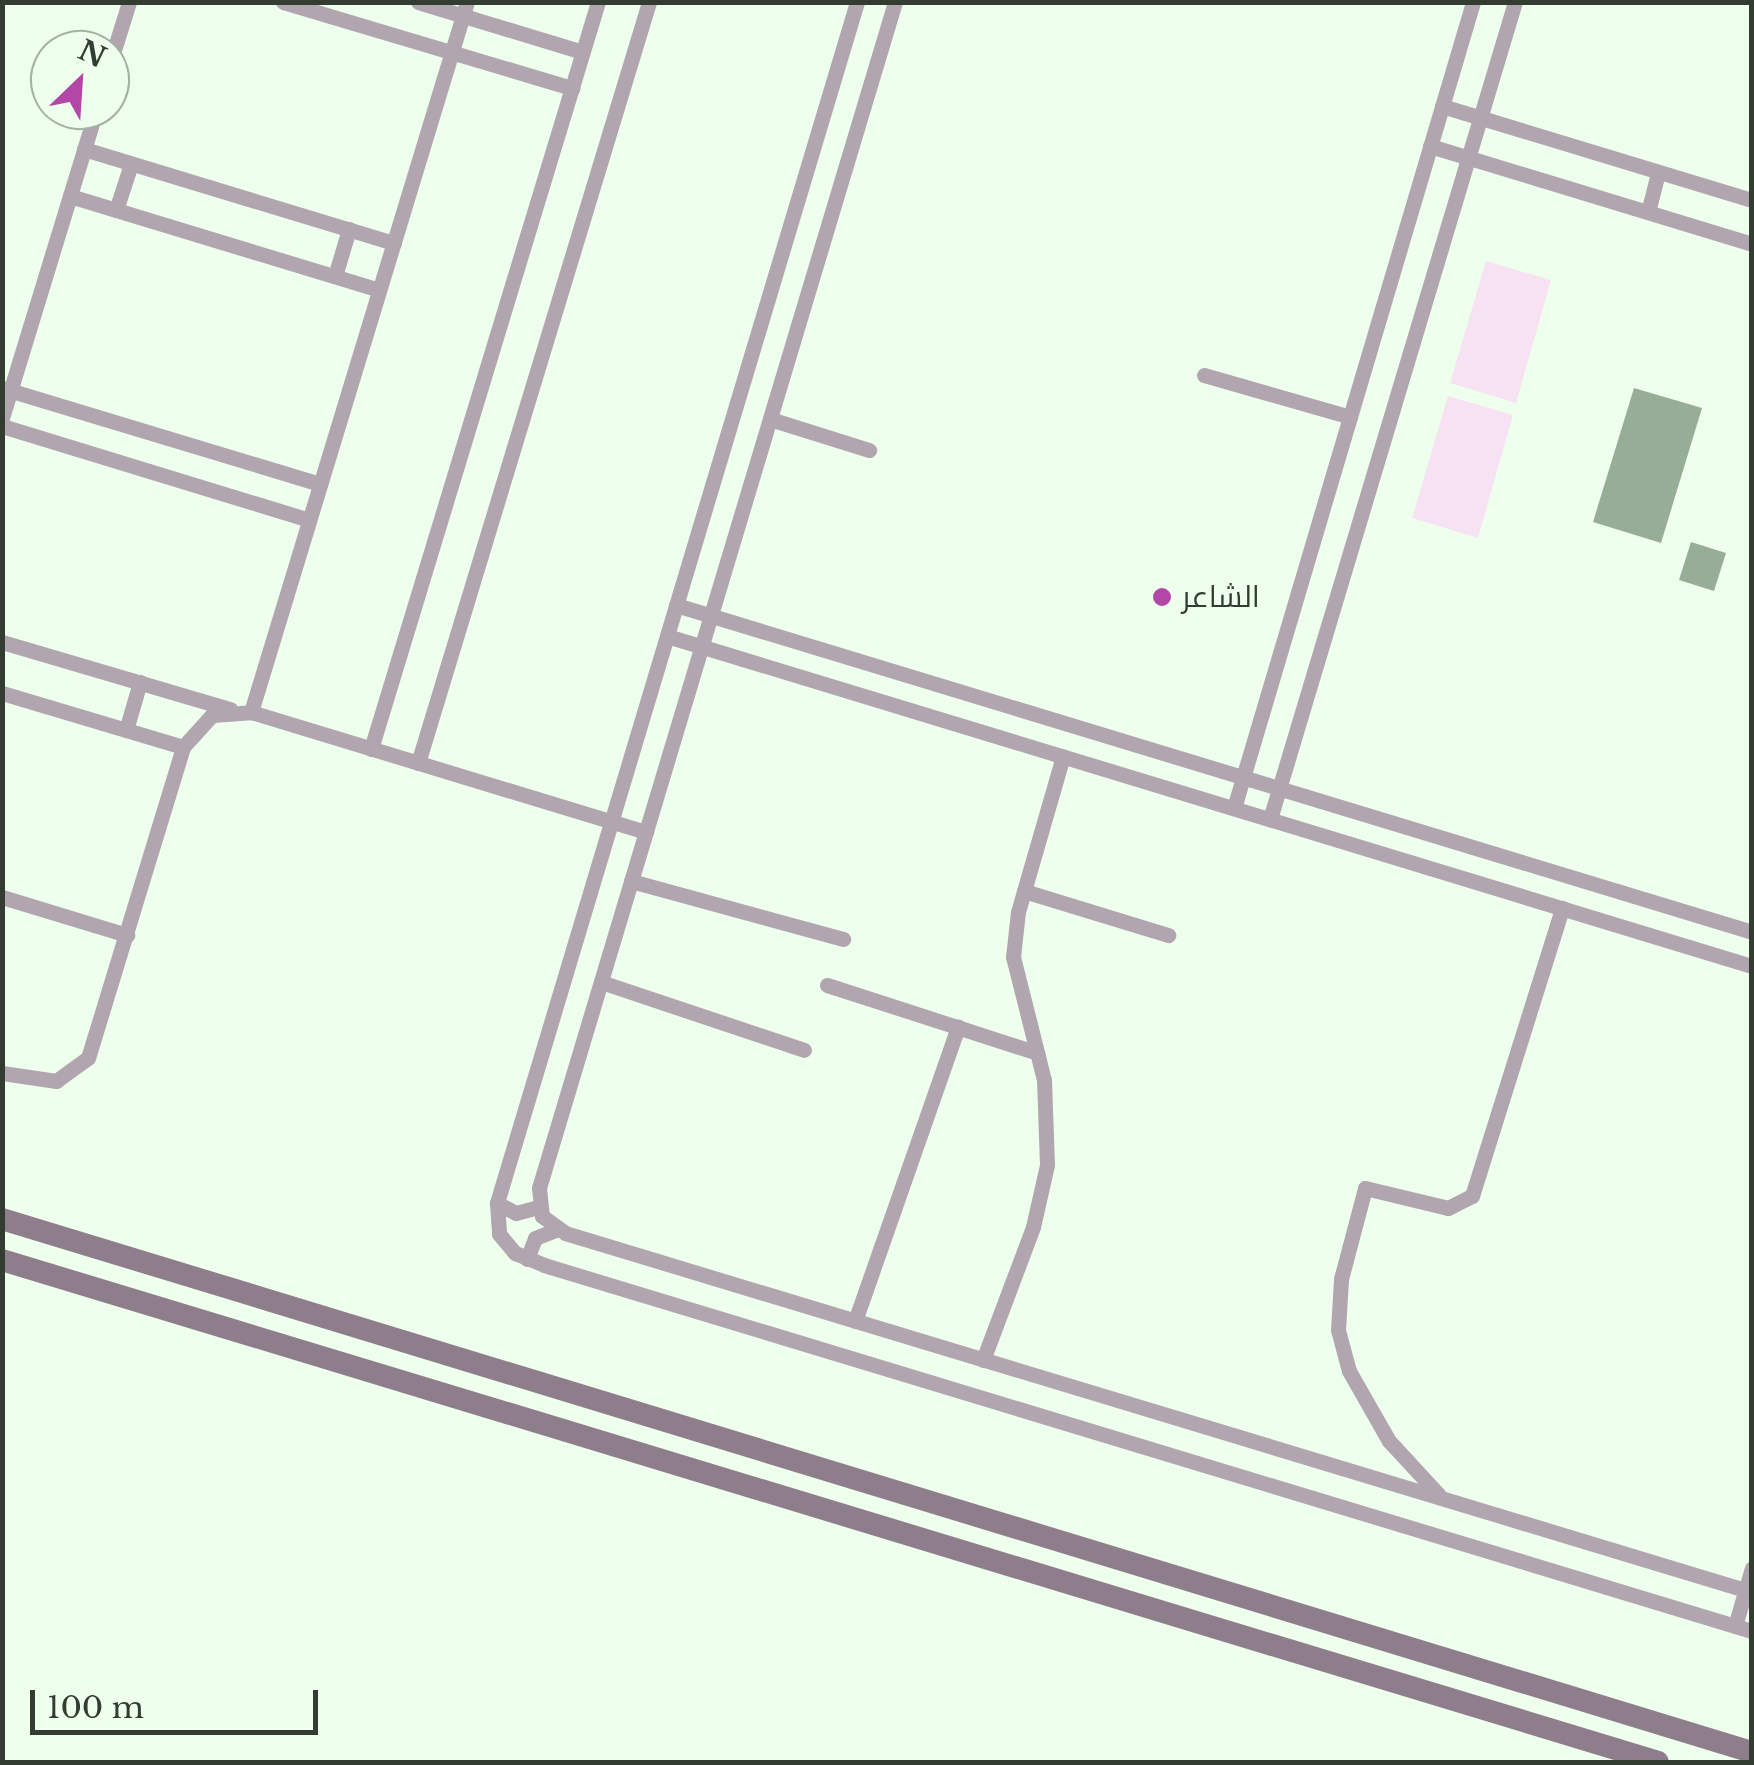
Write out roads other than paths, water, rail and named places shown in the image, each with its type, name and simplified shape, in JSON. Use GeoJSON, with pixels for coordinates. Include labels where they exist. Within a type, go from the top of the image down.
{"type":"FeatureCollection","features":[{"type":"Feature","properties":{"kind":"street"},"geometry":{"type":"LineString","coordinates":[[120,30],[128,2]]}},
{"type":"Feature","properties":{"kind":"street"},"geometry":{"type":"LineString","coordinates":[[283,2],[572,88]]}},
{"type":"Feature","properties":{"kind":"street"},"geometry":{"type":"LineString","coordinates":[[418,2],[465,9],[583,52]]}},
{"type":"Feature","properties":{"kind":"street"},"geometry":{"type":"LineString","coordinates":[[371,749],[598,2]]}},
{"type":"Feature","properties":{"kind":"street"},"geometry":{"type":"LineString","coordinates":[[418,763],[649,2]]}},
{"type":"Feature","properties":{"kind":"street"},"geometry":{"type":"LineString","coordinates":[[857,2],[497,1202],[499,1234],[527,1258],[1752,1631]]}},
{"type":"Feature","properties":{"kind":"street"},"geometry":{"type":"LineString","coordinates":[[538,1207],[601,982],[895,2]]}},
{"type":"Feature","properties":{"kind":"street"},"geometry":{"type":"LineString","coordinates":[[1234,808],[1473,2]]}},
{"type":"Feature","properties":{"kind":"street"},"geometry":{"type":"LineString","coordinates":[[1270,819],[1515,2]]}},
{"type":"Feature","properties":{"kind":"street"},"geometry":{"type":"LineString","coordinates":[[242,711],[309,520],[465,9]]}},
{"type":"Feature","properties":{"kind":"street"},"geometry":{"type":"LineString","coordinates":[[1442,106],[1752,200]]}},
{"type":"Feature","properties":{"kind":"street"},"geometry":{"type":"LineString","coordinates":[[2,418],[7,389],[90,130]]}},
{"type":"Feature","properties":{"kind":"street"},"geometry":{"type":"LineString","coordinates":[[1430,146],[1752,244]]}},
{"type":"Feature","properties":{"kind":"street"},"geometry":{"type":"LineString","coordinates":[[84,149],[394,243]]}},
{"type":"Feature","properties":{"kind":"street"},"geometry":{"type":"LineString","coordinates":[[116,210],[131,164]]}},
{"type":"Feature","properties":{"kind":"street"},"geometry":{"type":"LineString","coordinates":[[1648,212],[1658,173]]}},
{"type":"Feature","properties":{"kind":"street"},"geometry":{"type":"LineString","coordinates":[[70,196],[379,290]]}},
{"type":"Feature","properties":{"kind":"street"},"geometry":{"type":"LineString","coordinates":[[335,276],[349,230]]}},
{"type":"Feature","properties":{"kind":"street"},"geometry":{"type":"LineString","coordinates":[[1204,375],[1350,417]]}},
{"type":"Feature","properties":{"kind":"street"},"geometry":{"type":"LineString","coordinates":[[7,389],[320,484]]}},
{"type":"Feature","properties":{"kind":"street"},"geometry":{"type":"LineString","coordinates":[[770,419],[869,450]]}},
{"type":"Feature","properties":{"kind":"street"},"geometry":{"type":"LineString","coordinates":[[2,426],[309,520]]}},
{"type":"Feature","properties":{"kind":"street"},"geometry":{"type":"LineString","coordinates":[[676,606],[1752,932]]}},
{"type":"Feature","properties":{"kind":"street"},"geometry":{"type":"LineString","coordinates":[[667,636],[1752,966]]}},
{"type":"Feature","properties":{"kind":"street"},"geometry":{"type":"LineString","coordinates":[[2,642],[646,832]]}},
{"type":"Feature","properties":{"kind":"street"},"geometry":{"type":"LineString","coordinates":[[126,730],[140,682]]}},
{"type":"Feature","properties":{"kind":"street"},"geometry":{"type":"LineString","coordinates":[[2,693],[183,747]]}},
{"type":"Feature","properties":{"kind":"street"},"geometry":{"type":"LineString","coordinates":[[2,1073],[46,1082],[82,1066],[127,935],[183,747],[203,720],[242,711]]}},
{"type":"Feature","properties":{"kind":"street"},"geometry":{"type":"LineString","coordinates":[[983,1360],[1044,1186],[1048,1108],[1014,968],[1024,891],[1062,756]]}},
{"type":"Feature","properties":{"kind":"street"},"geometry":{"type":"LineString","coordinates":[[631,881],[844,939]]}},
{"type":"Feature","properties":{"kind":"street"},"geometry":{"type":"LineString","coordinates":[[1024,891],[1168,935]]}},
{"type":"Feature","properties":{"kind":"street"},"geometry":{"type":"LineString","coordinates":[[2,897],[127,935]]}},
{"type":"Feature","properties":{"kind":"street"},"geometry":{"type":"LineString","coordinates":[[1444,1499],[1405,1462],[1360,1396],[1340,1346],[1342,1279],[1365,1188],[1448,1208],[1472,1196],[1562,908]]}},
{"type":"Feature","properties":{"kind":"street"},"geometry":{"type":"LineString","coordinates":[[601,982],[804,1050]]}},
{"type":"Feature","properties":{"kind":"street"},"geometry":{"type":"LineString","coordinates":[[827,985],[1037,1053]]}},
{"type":"Feature","properties":{"kind":"street"},"geometry":{"type":"LineString","coordinates":[[854,1321],[958,1027]]}},
{"type":"Feature","properties":{"kind":"street"},"geometry":{"type":"LineString","coordinates":[[497,1202],[516,1213],[538,1207]]}},
{"type":"Feature","properties":{"kind":"street"},"geometry":{"type":"LineString","coordinates":[[538,1207],[556,1230],[1748,1592]]}},
{"type":"Feature","properties":{"kind":"street"},"geometry":{"type":"LineString","coordinates":[[2,1219],[1752,1752]]}},
{"type":"Feature","properties":{"kind":"street"},"geometry":{"type":"LineString","coordinates":[[527,1258],[535,1238],[556,1230]]}},
{"type":"Feature","properties":{"kind":"street"},"geometry":{"type":"LineString","coordinates":[[2,1260],[1658,1762]]}},
{"type":"Feature","properties":{"kind":"street"},"geometry":{"type":"LineString","coordinates":[[1735,1626],[1752,1568]]}},
{"type":"Feature","properties":{"kind":"place","name":"الشاعر"},"geometry":{"type":"Point","coordinates":[1162,597]}}]}
